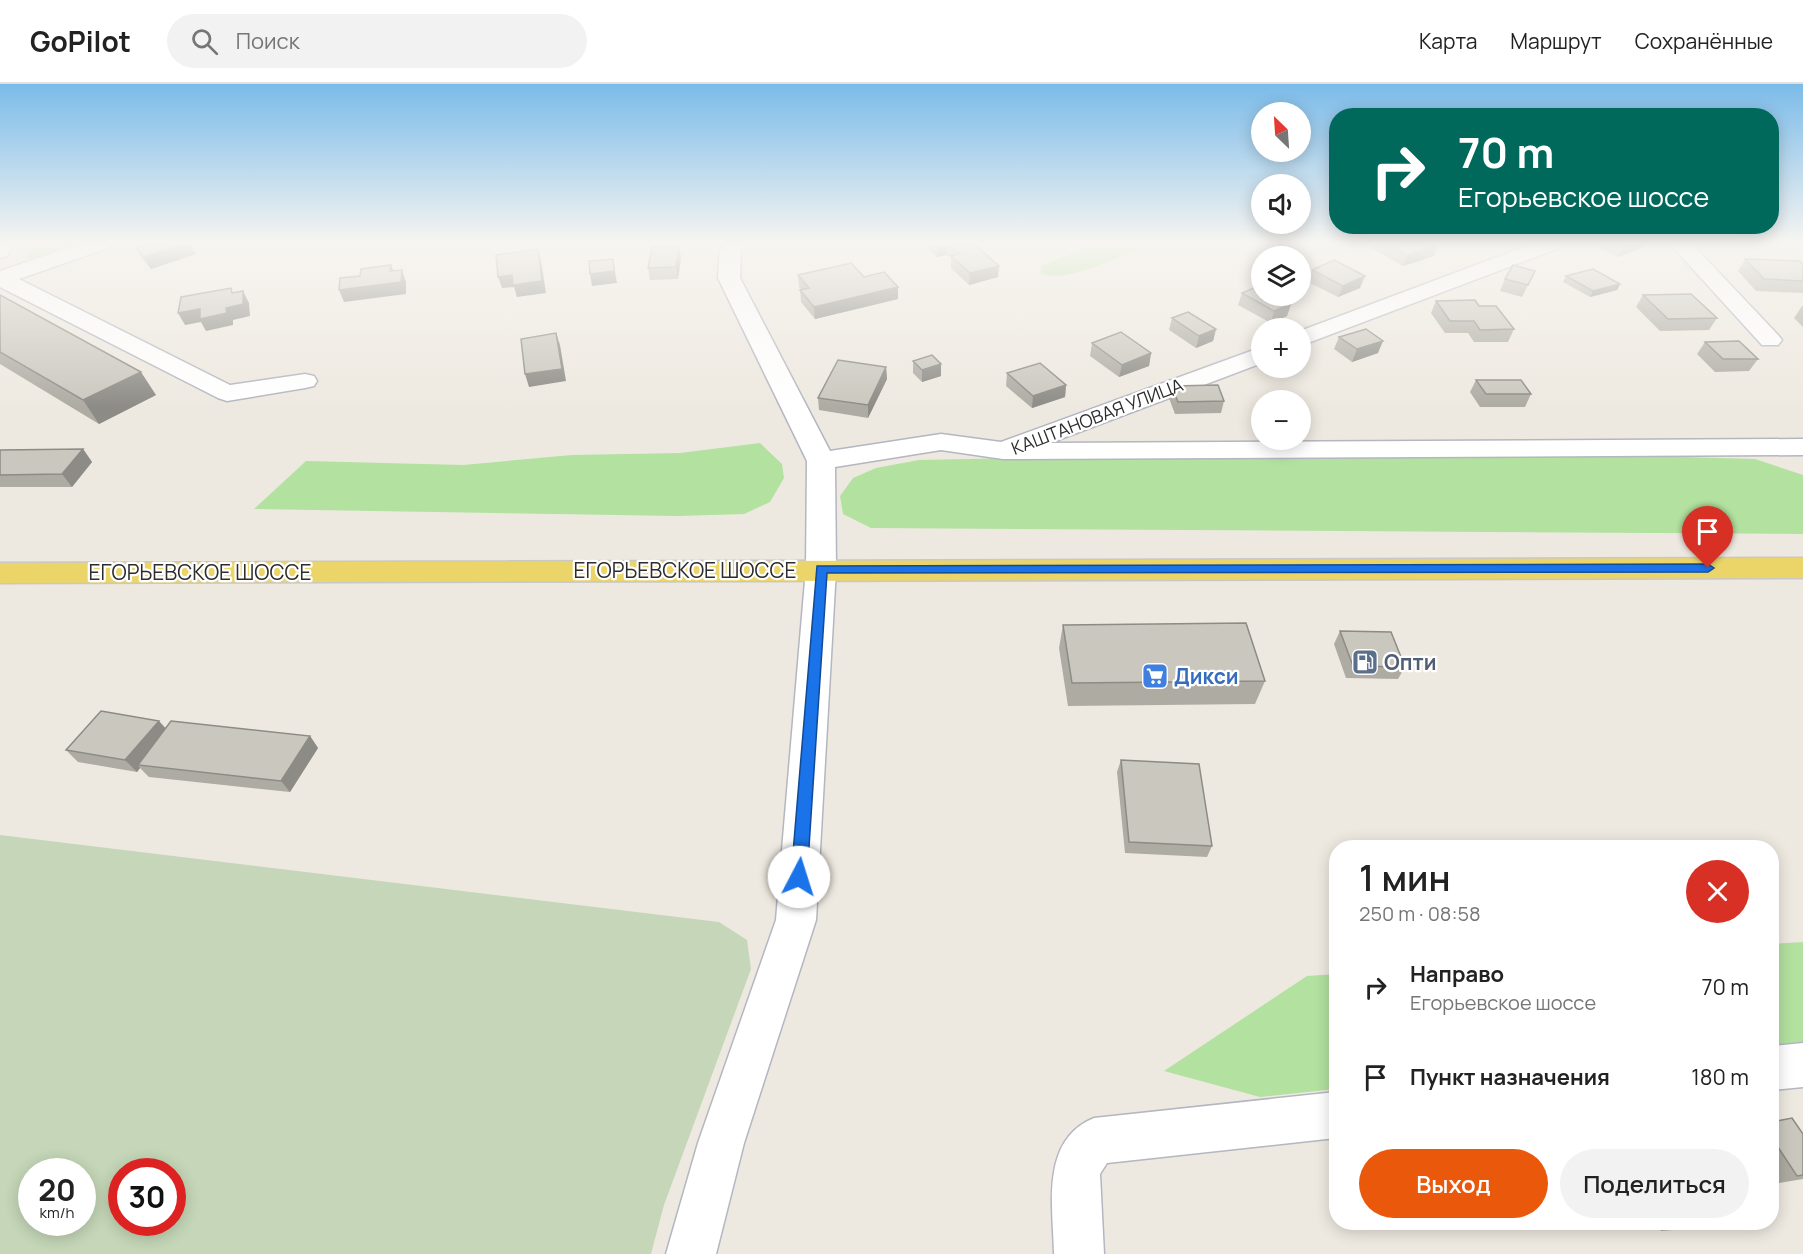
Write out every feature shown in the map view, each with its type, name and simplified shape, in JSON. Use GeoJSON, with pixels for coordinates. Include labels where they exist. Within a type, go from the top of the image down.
{"type":"FeatureCollection","features":[{"type":"Feature","properties":{"kind":"main road","name":"ЕГОРЬЕВСКОЕ ШОССЕ"},"geometry":{"type":"LineString","coordinates":[[0,573],[1803,568]]}},
{"type":"Feature","properties":{"kind":"street"},"geometry":{"type":"LineString","coordinates":[[41,299],[227,393],[305,381]]}},
{"type":"Feature","properties":{"kind":"street"},"geometry":{"type":"LineString","coordinates":[[692,1254],[721,1143],[796,920],[821,569],[821,461],[739,299]]}},
{"type":"Feature","properties":{"kind":"street"},"geometry":{"type":"LineString","coordinates":[[1311,335],[1407,299]]}},
{"type":"Feature","properties":{"kind":"street"},"geometry":{"type":"LineString","coordinates":[[1731,299],[1770,340]]}},
{"type":"Feature","properties":{"kind":"street","name":"КАШТАНОВАЯ УЛИЦА"},"geometry":{"type":"LineString","coordinates":[[821,461],[941,442],[1002,451],[1251,358]]}},
{"type":"Feature","properties":{"kind":"street"},"geometry":{"type":"LineString","coordinates":[[1002,451],[1803,447]]}},
{"type":"Feature","properties":{"kind":"street"},"geometry":{"type":"LineString","coordinates":[[1779,1067],[1803,1065]]}},
{"type":"Feature","properties":{"kind":"street"},"geometry":{"type":"LineString","coordinates":[[1079,1254],[1076,1169],[1094,1141],[1329,1116]]}},
{"type":"Feature","properties":{"kind":"green space"},"geometry":{"type":"Polygon","coordinates":[[[760,443],[782,464],[784,478],[770,502],[744,514],[678,516],[254,509],[306,461],[463,465],[572,455],[680,453],[760,443]]]}},
{"type":"Feature","properties":{"kind":"green space"},"geometry":{"type":"Polygon","coordinates":[[[1439,450],[1755,459],[1803,475],[1803,534],[871,528],[843,514],[840,496],[853,478],[876,468],[919,460],[1439,450]]]}},
{"type":"Feature","properties":{"kind":"green space"},"geometry":{"type":"Polygon","coordinates":[[[0,835],[719,922],[747,940],[751,969],[664,1205],[651,1254],[0,1254],[0,835]]]}},
{"type":"Feature","properties":{"kind":"green space"},"geometry":{"type":"Polygon","coordinates":[[[1803,942],[1803,1042],[1779,1044],[1779,944],[1803,942]]]}},
{"type":"Feature","properties":{"kind":"green space"},"geometry":{"type":"Polygon","coordinates":[[[1329,974],[1329,1090],[1260,1097],[1164,1071],[1307,976],[1329,974]]]}},
{"type":"Feature","properties":{"kind":"building"},"geometry":{"type":"Polygon","coordinates":[[[0,299],[7,299],[141,372],[83,400],[0,352],[0,299]]]}},
{"type":"Feature","properties":{"kind":"building"},"geometry":{"type":"Polygon","coordinates":[[[181,299],[243,299],[243,304],[226,308],[227,313],[200,319],[200,309],[178,313],[181,299]]]}},
{"type":"Feature","properties":{"kind":"building"},"geometry":{"type":"Polygon","coordinates":[[[807,299],[849,299],[814,307],[807,299]]]}},
{"type":"Feature","properties":{"kind":"building"},"geometry":{"type":"Polygon","coordinates":[[[1647,299],[1696,299],[1717,318],[1668,319],[1647,299]]]}},
{"type":"Feature","properties":{"kind":"building"},"geometry":{"type":"Polygon","coordinates":[[[1475,300],[1479,306],[1496,306],[1514,329],[1480,330],[1474,321],[1450,321],[1436,301],[1475,300]]]}},
{"type":"Feature","properties":{"kind":"building"},"geometry":{"type":"Polygon","coordinates":[[[1265,306],[1286,306],[1274,311],[1265,306]]]}},
{"type":"Feature","properties":{"kind":"building"},"geometry":{"type":"Polygon","coordinates":[[[1188,312],[1216,329],[1199,336],[1172,318],[1188,312]]]}},
{"type":"Feature","properties":{"kind":"building"},"geometry":{"type":"Polygon","coordinates":[[[1366,329],[1383,341],[1357,349],[1339,337],[1366,329]]]}},
{"type":"Feature","properties":{"kind":"building"},"geometry":{"type":"Polygon","coordinates":[[[1121,332],[1151,353],[1122,365],[1092,343],[1121,332]]]}},
{"type":"Feature","properties":{"kind":"building"},"geometry":{"type":"Polygon","coordinates":[[[556,333],[562,369],[525,374],[521,339],[556,333]]]}},
{"type":"Feature","properties":{"kind":"building"},"geometry":{"type":"Polygon","coordinates":[[[1739,341],[1758,359],[1723,359],[1705,342],[1739,341]]]}},
{"type":"Feature","properties":{"kind":"building"},"geometry":{"type":"Polygon","coordinates":[[[932,355],[941,364],[922,370],[913,361],[932,355]]]}},
{"type":"Feature","properties":{"kind":"building"},"geometry":{"type":"Polygon","coordinates":[[[838,360],[886,367],[868,405],[818,398],[838,360]]]}},
{"type":"Feature","properties":{"kind":"building"},"geometry":{"type":"Polygon","coordinates":[[[1040,363],[1066,385],[1033,396],[1007,373],[1040,363]]]}},
{"type":"Feature","properties":{"kind":"building"},"geometry":{"type":"Polygon","coordinates":[[[1476,380],[1521,380],[1531,394],[1486,394],[1476,380]]]}},
{"type":"Feature","properties":{"kind":"building"},"geometry":{"type":"Polygon","coordinates":[[[1218,385],[1224,401],[1178,402],[1172,386],[1218,385]]]}},
{"type":"Feature","properties":{"kind":"building"},"geometry":{"type":"Polygon","coordinates":[[[83,449],[62,474],[0,475],[0,450],[83,449]]]}},
{"type":"Feature","properties":{"kind":"building"},"geometry":{"type":"Polygon","coordinates":[[[1246,623],[1265,681],[1072,683],[1063,625],[1246,623]]]}},
{"type":"Feature","properties":{"kind":"building"},"geometry":{"type":"Polygon","coordinates":[[[1340,631],[1391,632],[1405,667],[1353,666],[1340,631]]]}},
{"type":"Feature","properties":{"kind":"building"},"geometry":{"type":"Polygon","coordinates":[[[101,711],[159,721],[125,760],[66,750],[101,711]]]}},
{"type":"Feature","properties":{"kind":"building"},"geometry":{"type":"Polygon","coordinates":[[[171,721],[310,736],[281,781],[138,765],[171,721]]]}},
{"type":"Feature","properties":{"kind":"building"},"geometry":{"type":"Polygon","coordinates":[[[1121,760],[1199,764],[1212,846],[1129,842],[1121,760]]]}},
{"type":"Feature","properties":{"kind":"building"},"geometry":{"type":"Polygon","coordinates":[[[1792,1118],[1803,1134],[1803,1175],[1797,1176],[1779,1149],[1779,1121],[1792,1118]]]}},
{"type":"Feature","properties":{"kind":"place","name":"Опти"},"geometry":{"type":"Point","coordinates":[1365,662]}},
{"type":"Feature","properties":{"kind":"place","name":"Дикси"},"geometry":{"type":"Point","coordinates":[1155,676]}},
{"type":"Feature","properties":{"kind":"route"},"geometry":{"type":"LineString","coordinates":[[799,877],[810,750],[821,569],[1708,568]]}}]}
